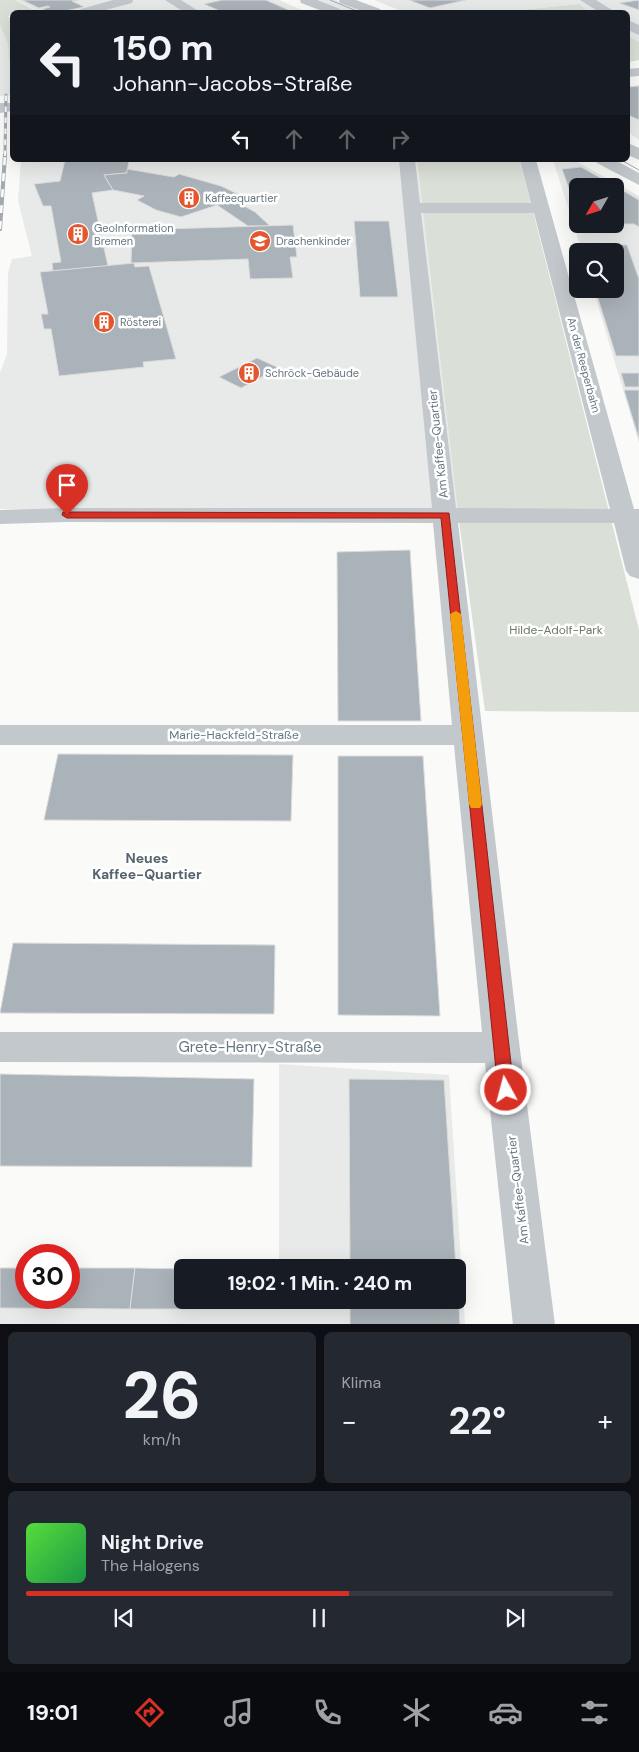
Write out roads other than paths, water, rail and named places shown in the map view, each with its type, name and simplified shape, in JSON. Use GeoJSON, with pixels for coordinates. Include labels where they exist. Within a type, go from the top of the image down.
{"type":"FeatureCollection","features":[{"type":"Feature","properties":{"kind":"street"},"geometry":{"type":"LineString","coordinates":[[93,10],[127,0]]}},
{"type":"Feature","properties":{"kind":"street"},"geometry":{"type":"LineString","coordinates":[[175,2],[194,0]]}},
{"type":"Feature","properties":{"kind":"street"},"geometry":{"type":"LineString","coordinates":[[306,0],[330,10]]}},
{"type":"Feature","properties":{"kind":"street"},"geometry":{"type":"LineString","coordinates":[[345,0],[370,10]]}},
{"type":"Feature","properties":{"kind":"street"},"geometry":{"type":"LineString","coordinates":[[586,0],[604,10]]}},
{"type":"Feature","properties":{"kind":"street"},"geometry":{"type":"LineString","coordinates":[[175,2],[190,10]]}},
{"type":"Feature","properties":{"kind":"street","name":"Am Kaffee-Quartier"},"geometry":{"type":"LineString","coordinates":[[407,162],[501,1048],[534,1324]]}},
{"type":"Feature","properties":{"kind":"street","name":"An der Reeperbahn"},"geometry":{"type":"LineString","coordinates":[[529,162],[632,516],[639,571]]}},
{"type":"Feature","properties":{"kind":"street"},"geometry":{"type":"LineString","coordinates":[[607,162],[639,180]]}},
{"type":"Feature","properties":{"kind":"street"},"geometry":{"type":"LineString","coordinates":[[412,208],[541,208]]}},
{"type":"Feature","properties":{"kind":"street"},"geometry":{"type":"LineString","coordinates":[[0,517],[67,515],[632,516]]}},
{"type":"Feature","properties":{"kind":"street","name":"Marie-Hackfeld-Straße"},"geometry":{"type":"LineString","coordinates":[[0,735],[468,735]]}},
{"type":"Feature","properties":{"kind":"street","name":"Grete-Henry-Straße"},"geometry":{"type":"LineString","coordinates":[[0,1047],[501,1048]]}},
{"type":"Feature","properties":{"kind":"tram line"},"geometry":{"type":"LineString","coordinates":[[330,0],[354,10]]}},
{"type":"Feature","properties":{"kind":"tram line"},"geometry":{"type":"LineString","coordinates":[[625,162],[639,170]]}},
{"type":"Feature","properties":{"kind":"railway"},"geometry":{"type":"LineString","coordinates":[[5,156],[6,95]]}},
{"type":"Feature","properties":{"kind":"railway"},"geometry":{"type":"LineString","coordinates":[[0,229],[5,155]]}},
{"type":"Feature","properties":{"kind":"place","name":"Kaffeequartier"},"geometry":{"type":"Point","coordinates":[189,198]}},
{"type":"Feature","properties":{"kind":"place","name":"GeoInformation Bremen"},"geometry":{"type":"Point","coordinates":[78,234]}},
{"type":"Feature","properties":{"kind":"place","name":"Drachenkinder"},"geometry":{"type":"Point","coordinates":[260,241]}},
{"type":"Feature","properties":{"kind":"place","name":"Rösterei"},"geometry":{"type":"Point","coordinates":[104,322]}},
{"type":"Feature","properties":{"kind":"place","name":"Schröck-Gebäude"},"geometry":{"type":"Point","coordinates":[249,373]}},
{"type":"Feature","properties":{"kind":"district","name":"Neues Kaffee-Quartier"},"geometry":{"type":"Point","coordinates":[147,866]}},
{"type":"Feature","properties":{"kind":"park label","name":"Hilde-Adolf-Park"},"geometry":{"type":"Point","coordinates":[556,630]}}]}
